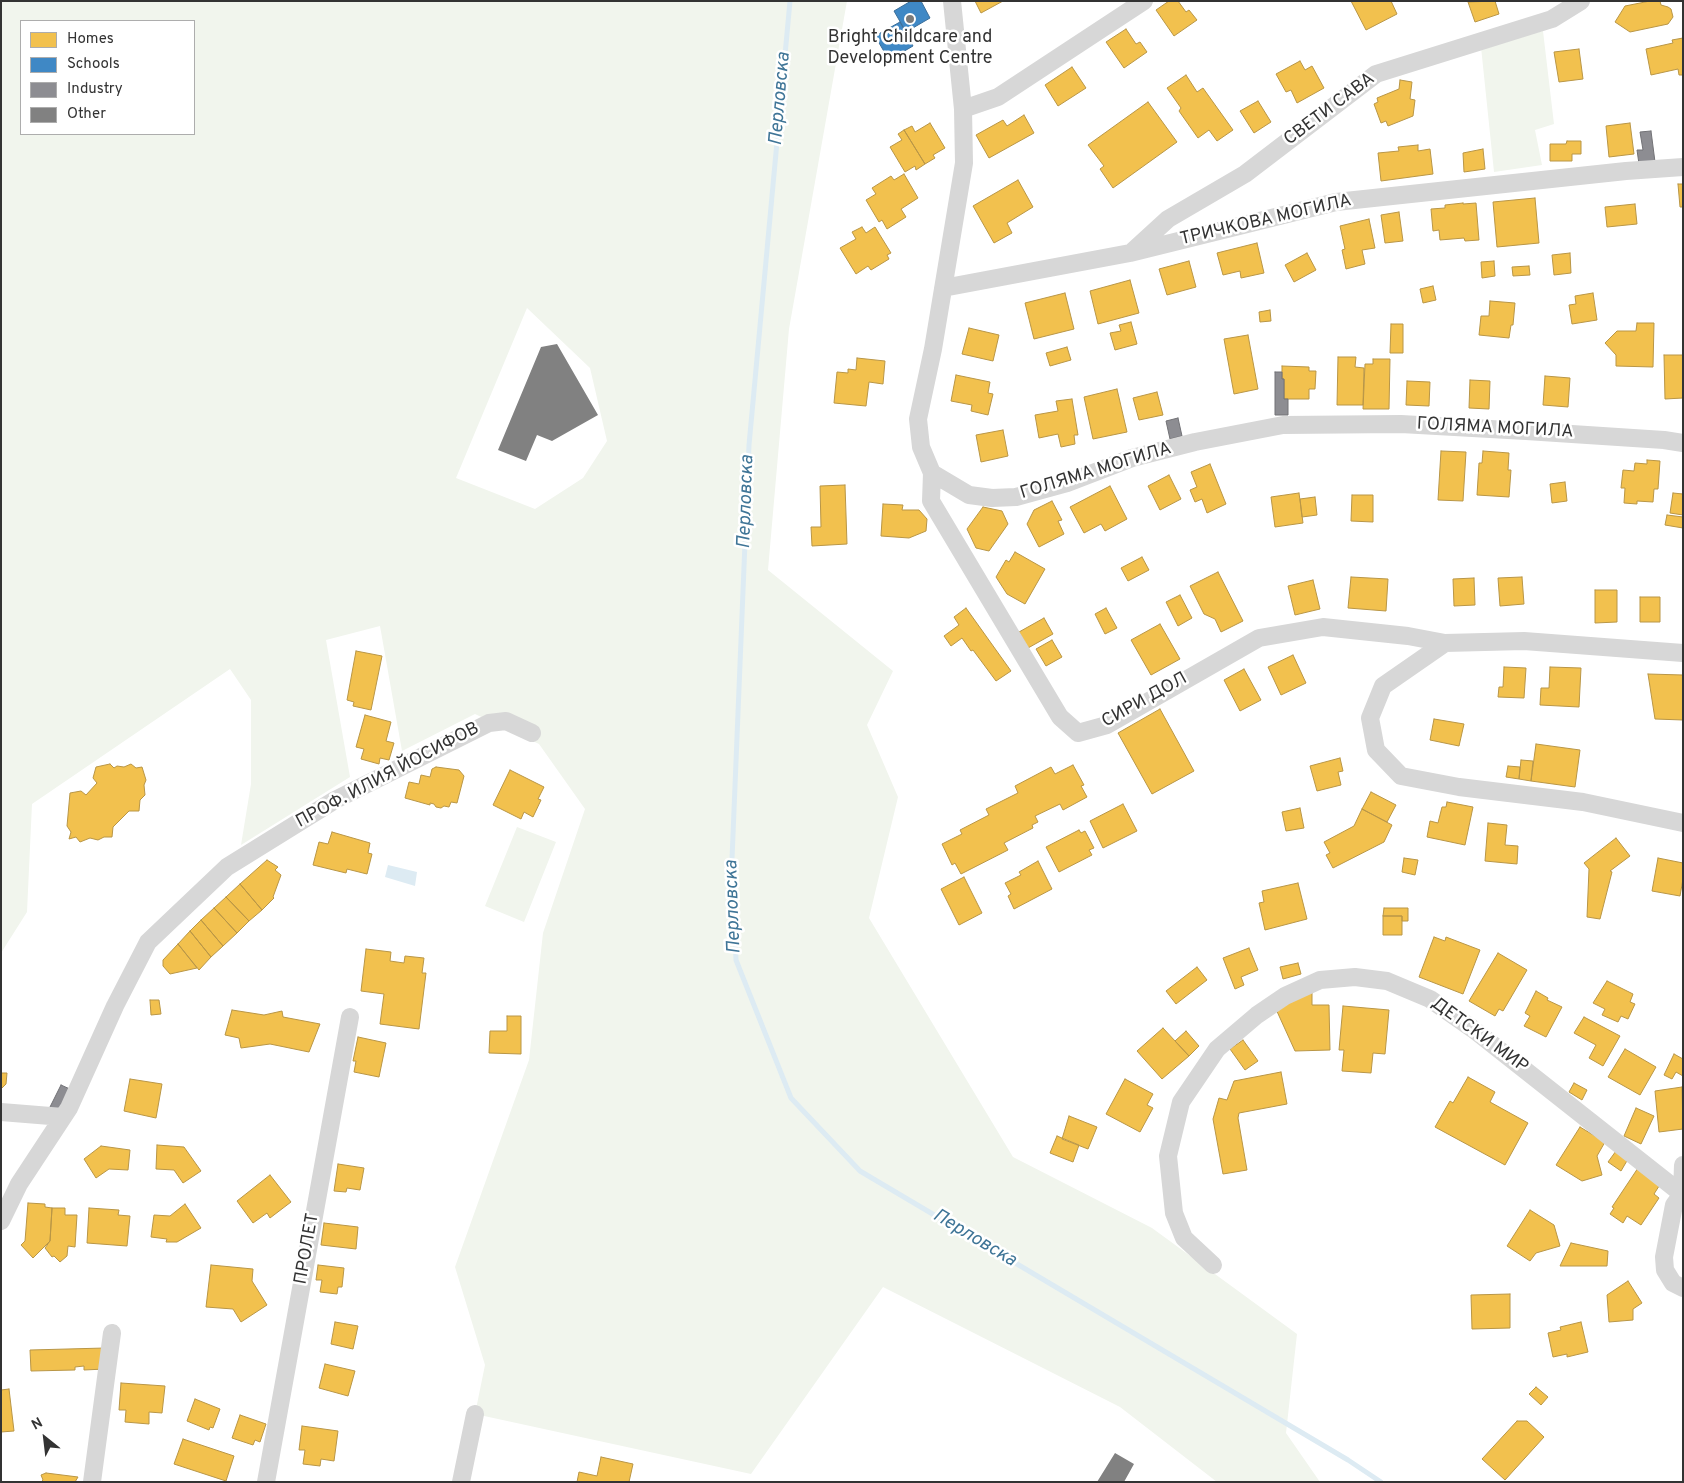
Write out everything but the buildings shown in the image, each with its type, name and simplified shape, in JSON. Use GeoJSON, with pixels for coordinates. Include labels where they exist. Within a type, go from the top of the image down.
{"type":"FeatureCollection","features":[{"type":"Feature","properties":{"kind":"street"},"geometry":{"type":"LineString","coordinates":[[932,473],[922,446],[918,419],[933,349],[964,163],[963,109],[952,1]]}},
{"type":"Feature","properties":{"kind":"street"},"geometry":{"type":"LineString","coordinates":[[963,109],[998,97],[1144,1]]}},
{"type":"Feature","properties":{"kind":"street","name":"СВЕТИ САВА"},"geometry":{"type":"LineString","coordinates":[[1130,252],[1168,219],[1245,174],[1376,74],[1552,18],[1581,1]]}},
{"type":"Feature","properties":{"kind":"street","name":"ТРИЧКОВА МОГИЛА"},"geometry":{"type":"LineString","coordinates":[[943,288],[1130,252],[1336,202],[1626,171],[1683,167]]}},
{"type":"Feature","properties":{"kind":"street","name":"ГОЛЯМА МОГИЛА"},"geometry":{"type":"LineString","coordinates":[[932,473],[969,495],[992,498],[1016,497],[1067,483],[1132,458],[1195,442],[1282,425],[1401,424],[1526,430],[1683,443]]}},
{"type":"Feature","properties":{"kind":"street","name":"СИРИ ДОЛ"},"geometry":{"type":"LineString","coordinates":[[932,473],[931,501],[1060,717],[1078,733],[1107,725],[1259,638],[1323,627],[1408,636],[1445,643]]}},
{"type":"Feature","properties":{"kind":"street"},"geometry":{"type":"LineString","coordinates":[[1683,653],[1524,642],[1445,643],[1383,686],[1370,718],[1376,750],[1401,776],[1459,787],[1583,802],[1683,823]]}},
{"type":"Feature","properties":{"kind":"street","name":"ПРОФ. ИЛИЯ ЙОСИФОВ"},"geometry":{"type":"LineString","coordinates":[[1,1221],[19,1184],[63,1117],[148,942],[227,867],[335,800],[489,723],[506,721],[532,732]]}},
{"type":"Feature","properties":{"kind":"street","name":"ДЕТСКИ МИР"},"geometry":{"type":"LineString","coordinates":[[1213,1265],[1184,1238],[1174,1213],[1168,1156],[1181,1102],[1217,1049],[1257,1015],[1286,996],[1320,980],[1355,977],[1387,981],[1430,999],[1480,1035],[1682,1194]]}},
{"type":"Feature","properties":{"kind":"street","name":"ПРОЛЕТ"},"geometry":{"type":"LineString","coordinates":[[266,1482],[350,1016]]}},
{"type":"Feature","properties":{"kind":"street"},"geometry":{"type":"LineString","coordinates":[[1,1112],[63,1117]]}},
{"type":"Feature","properties":{"kind":"street"},"geometry":{"type":"LineString","coordinates":[[1683,1165],[1682,1194],[1674,1205],[1664,1257],[1664,1270],[1673,1283],[1683,1288]]}},
{"type":"Feature","properties":{"kind":"street"},"geometry":{"type":"LineString","coordinates":[[92,1482],[112,1333]]}},
{"type":"Feature","properties":{"kind":"street"},"geometry":{"type":"LineString","coordinates":[[461,1482],[474,1414]]}},
{"type":"Feature","properties":{"kind":"shaded area"},"geometry":{"type":"Polygon","coordinates":[[[1,1],[847,1],[789,329],[768,570],[893,671],[867,725],[898,797],[869,918],[1013,1157],[1152,1228],[1297,1334],[1286,1433],[1320,1482],[1217,1482],[1120,1407],[883,1287],[751,1474],[475,1414],[485,1365],[455,1267],[529,1060],[543,933],[585,809],[539,744],[475,714],[402,751],[380,626],[326,640],[350,777],[241,845],[251,784],[251,700],[230,669],[32,804],[27,912],[1,953],[1,1]],[[527,308],[456,478],[535,509],[583,478],[607,441],[590,368],[527,308]]]}},
{"type":"Feature","properties":{"kind":"shaded area"},"geometry":{"type":"Polygon","coordinates":[[[1543,31],[1554,124],[1535,130],[1542,165],[1494,172],[1481,47],[1543,31]]]}},
{"type":"Feature","properties":{"kind":"shaded area"},"geometry":{"type":"Polygon","coordinates":[[[517,827],[556,842],[524,922],[485,906],[517,827]]]}},
{"type":"Feature","properties":{"kind":"shaded area"},"geometry":{"type":"Polygon","coordinates":[[[388,865],[417,872],[415,886],[385,877],[388,865]]]}},
{"type":"Feature","properties":{"kind":"waterway","name":"Перловска"},"geometry":{"type":"LineString","coordinates":[[790,1],[749,445],[732,859],[736,960],[791,1098],[860,1171],[1348,1460],[1381,1482]]}},
{"type":"Feature","properties":{"kind":"place","name":"Bright Childcare and Development Centre"},"geometry":{"type":"Point","coordinates":[910,19]}}]}
